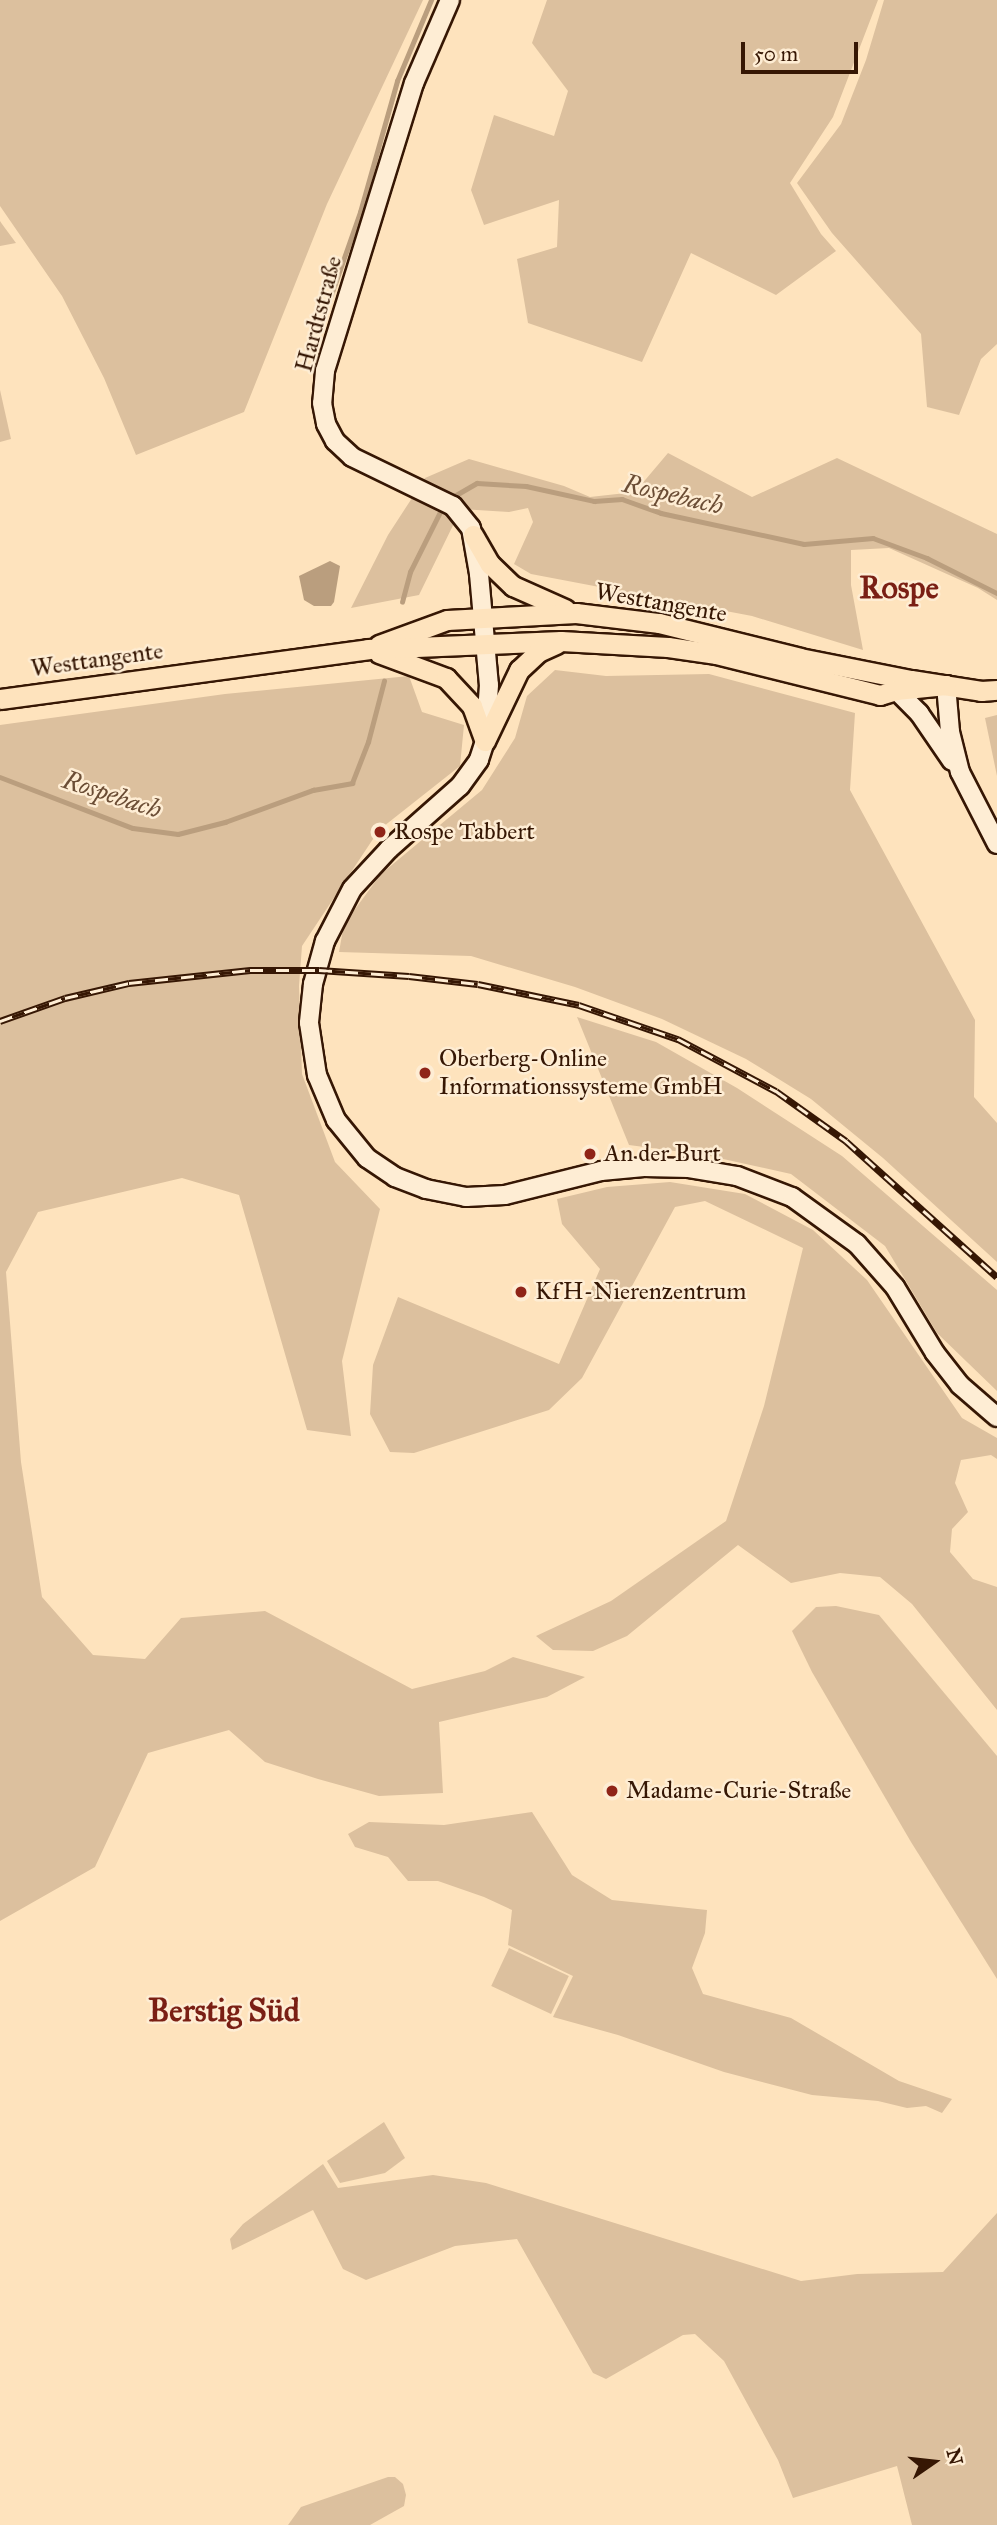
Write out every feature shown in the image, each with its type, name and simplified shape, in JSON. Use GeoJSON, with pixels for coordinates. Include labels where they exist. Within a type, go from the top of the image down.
{"type":"FeatureCollection","features":[{"type":"Feature","properties":{"kind":"main road"},"geometry":{"type":"LineString","coordinates":[[473,535],[490,564],[513,586],[537,599],[576,613]]}},
{"type":"Feature","properties":{"kind":"main road","name":"Westtangente"},"geometry":{"type":"LineString","coordinates":[[368,649],[447,620],[576,613],[659,623],[800,657],[946,685],[997,690]]}},
{"type":"Feature","properties":{"kind":"main road"},"geometry":{"type":"LineString","coordinates":[[485,741],[519,670],[538,652],[561,641]]}},
{"type":"Feature","properties":{"kind":"main road","name":"Westtangente"},"geometry":{"type":"LineString","coordinates":[[0,699],[368,649],[561,641],[692,651],[880,695],[896,690],[946,685]]}},
{"type":"Feature","properties":{"kind":"main road"},"geometry":{"type":"LineString","coordinates":[[368,649],[446,678],[472,706],[485,741]]}},
{"type":"Feature","properties":{"kind":"street","name":"Hardtstraße"},"geometry":{"type":"LineString","coordinates":[[450,0],[414,83],[325,372],[322,402],[326,424],[335,441],[352,457],[453,506],[464,517],[473,535],[489,685],[485,741]]}},
{"type":"Feature","properties":{"kind":"street"},"geometry":{"type":"LineString","coordinates":[[946,685],[950,732],[960,772]]}},
{"type":"Feature","properties":{"kind":"street"},"geometry":{"type":"LineString","coordinates":[[896,690],[919,713],[960,772],[997,844]]}},
{"type":"Feature","properties":{"kind":"street"},"geometry":{"type":"LineString","coordinates":[[485,741],[478,760],[460,786],[389,849],[352,889],[325,941],[313,984],[309,1023],[317,1075],[336,1120],[366,1158],[395,1177],[426,1189],[466,1197],[505,1195],[601,1171],[643,1167],[689,1168],[737,1176],[792,1197],[857,1244],[895,1287],[935,1353],[960,1385],[997,1417]]}},
{"type":"Feature","properties":{"kind":"shaded area"},"geometry":{"type":"Polygon","coordinates":[[[0,0],[423,0],[327,204],[244,412],[136,455],[104,378],[62,296],[0,206],[0,0]]]}},
{"type":"Feature","properties":{"kind":"shaded area"},"geometry":{"type":"Polygon","coordinates":[[[547,0],[878,0],[833,117],[790,183],[821,234],[836,251],[776,295],[691,253],[642,362],[528,323],[517,259],[557,247],[559,200],[484,225],[471,190],[494,115],[554,136],[568,91],[532,43],[547,0]]]}},
{"type":"Feature","properties":{"kind":"shaded area"},"geometry":{"type":"Polygon","coordinates":[[[884,0],[997,0],[997,344],[981,359],[959,415],[927,407],[921,334],[832,233],[797,183],[841,124],[866,60],[884,0]]]}},
{"type":"Feature","properties":{"kind":"shaded area"},"geometry":{"type":"Polygon","coordinates":[[[0,221],[2,224],[16,243],[0,246],[0,221]]]}},
{"type":"Feature","properties":{"kind":"shaded area"},"geometry":{"type":"Polygon","coordinates":[[[0,390],[11,439],[0,442],[0,390]]]}},
{"type":"Feature","properties":{"kind":"shaded area"},"geometry":{"type":"Polygon","coordinates":[[[668,453],[752,497],[837,458],[997,534],[997,600],[978,588],[889,548],[851,550],[851,585],[863,650],[752,616],[531,574],[514,564],[533,522],[528,508],[509,512],[461,509],[419,595],[351,608],[388,535],[425,478],[469,459],[564,486],[590,497],[635,492],[668,453]]]}},
{"type":"Feature","properties":{"kind":"shaded area"},"geometry":{"type":"Polygon","coordinates":[[[330,561],[340,566],[334,602],[331,606],[314,606],[304,600],[299,576],[330,561]]]}},
{"type":"Feature","properties":{"kind":"shaded area"},"geometry":{"type":"Polygon","coordinates":[[[555,670],[606,676],[709,674],[855,713],[850,790],[975,1020],[974,1097],[997,1123],[997,1262],[883,1158],[811,1099],[746,1059],[662,1019],[575,987],[471,956],[339,952],[344,924],[381,874],[482,790],[515,738],[527,696],[555,670]]]}},
{"type":"Feature","properties":{"kind":"shaded area"},"geometry":{"type":"Polygon","coordinates":[[[409,676],[422,712],[464,725],[460,766],[379,830],[302,946],[299,986],[302,1074],[335,1162],[380,1209],[342,1361],[351,1436],[307,1430],[239,1195],[182,1178],[38,1212],[6,1272],[21,1462],[42,1597],[93,1655],[145,1659],[181,1618],[265,1611],[412,1689],[485,1671],[513,1657],[585,1677],[547,1697],[439,1722],[443,1793],[379,1796],[318,1779],[265,1762],[229,1730],[148,1753],[95,1867],[0,1921],[0,725],[225,694],[409,676]]]}},
{"type":"Feature","properties":{"kind":"shaded area"},"geometry":{"type":"Polygon","coordinates":[[[997,715],[997,776],[985,718],[997,715]]]}},
{"type":"Feature","properties":{"kind":"shaded area"},"geometry":{"type":"Polygon","coordinates":[[[577,1017],[656,1042],[737,1088],[842,1156],[997,1290],[997,1391],[937,1333],[885,1246],[791,1174],[705,1155],[629,1145],[577,1017]]]}},
{"type":"Feature","properties":{"kind":"shaded area"},"geometry":{"type":"Polygon","coordinates":[[[670,1182],[745,1194],[813,1230],[867,1280],[962,1418],[997,1438],[997,1459],[991,1455],[961,1460],[955,1483],[968,1512],[952,1529],[950,1552],[973,1579],[997,1587],[997,1710],[912,1604],[880,1577],[840,1573],[791,1583],[738,1545],[627,1636],[593,1651],[553,1650],[536,1636],[611,1601],[726,1521],[764,1406],[803,1248],[705,1201],[675,1207],[582,1378],[549,1410],[414,1453],[390,1452],[370,1414],[373,1365],[398,1297],[559,1364],[600,1269],[562,1224],[557,1199],[607,1187],[670,1182]]]}},
{"type":"Feature","properties":{"kind":"shaded area"},"geometry":{"type":"Polygon","coordinates":[[[836,1606],[879,1615],[997,1756],[997,1979],[911,1842],[812,1672],[792,1631],[816,1607],[836,1606]]]}},
{"type":"Feature","properties":{"kind":"shaded area"},"geometry":{"type":"Polygon","coordinates":[[[532,1812],[572,1875],[612,1900],[707,1910],[705,1933],[692,1968],[703,1994],[791,2018],[899,2081],[952,2099],[942,2113],[926,2106],[907,2108],[878,2101],[812,2095],[724,2072],[618,2035],[553,2017],[573,1976],[508,1945],[512,1910],[438,1881],[408,1881],[388,1857],[355,1847],[348,1834],[369,1822],[444,1825],[532,1812]]]}},
{"type":"Feature","properties":{"kind":"shaded area"},"geometry":{"type":"Polygon","coordinates":[[[509,1948],[569,1976],[551,2014],[491,1986],[509,1948]]]}},
{"type":"Feature","properties":{"kind":"shaded area"},"geometry":{"type":"Polygon","coordinates":[[[384,2122],[405,2158],[385,2173],[340,2183],[327,2161],[384,2122]]]}},
{"type":"Feature","properties":{"kind":"shaded area"},"geometry":{"type":"Polygon","coordinates":[[[323,2164],[338,2188],[433,2175],[486,2183],[801,2281],[857,2274],[943,2272],[997,2213],[997,2525],[912,2525],[897,2466],[793,2498],[778,2460],[724,2361],[695,2334],[683,2335],[606,2379],[593,2373],[517,2239],[455,2246],[366,2280],[343,2269],[313,2210],[232,2250],[230,2239],[243,2224],[323,2164]]]}},
{"type":"Feature","properties":{"kind":"shaded area"},"geometry":{"type":"Polygon","coordinates":[[[388,2477],[395,2477],[403,2484],[406,2495],[404,2506],[370,2525],[288,2525],[301,2507],[388,2477]]]}},
{"type":"Feature","properties":{"kind":"waterway"},"geometry":{"type":"LineString","coordinates":[[331,295],[360,212],[397,81],[431,0]]}},
{"type":"Feature","properties":{"kind":"waterway","name":"Rospebach"},"geometry":{"type":"LineString","coordinates":[[449,499],[477,483],[526,486],[594,501],[622,499],[661,513],[804,544],[873,538],[927,558],[997,593]]}},
{"type":"Feature","properties":{"kind":"waterway","name":"Rospebach"},"geometry":{"type":"LineString","coordinates":[[402,602],[410,572],[443,506]]}},
{"type":"Feature","properties":{"kind":"waterway","name":"Rospebach"},"geometry":{"type":"LineString","coordinates":[[0,777],[133,828],[178,834],[225,822],[313,790],[352,783],[368,742],[384,681]]}},
{"type":"Feature","properties":{"kind":"railway"},"geometry":{"type":"LineString","coordinates":[[0,1021],[65,998],[129,983],[250,970],[319,970],[409,976],[478,984],[579,1005],[678,1039],[776,1091],[846,1141],[997,1277]]}},
{"type":"Feature","properties":{"kind":"place","name":"Rospe Tabbert"},"geometry":{"type":"Point","coordinates":[380,832]}},
{"type":"Feature","properties":{"kind":"place","name":"Oberberg-Online Informationssysteme GmbH"},"geometry":{"type":"Point","coordinates":[425,1073]}},
{"type":"Feature","properties":{"kind":"place","name":"An der Burt"},"geometry":{"type":"Point","coordinates":[590,1154]}},
{"type":"Feature","properties":{"kind":"place","name":"KfH-Nierenzentrum"},"geometry":{"type":"Point","coordinates":[521,1292]}},
{"type":"Feature","properties":{"kind":"place","name":"Madame-Curie-Straße"},"geometry":{"type":"Point","coordinates":[612,1791]}},
{"type":"Feature","properties":{"kind":"district","name":"Rospe"},"geometry":{"type":"Point","coordinates":[899,588]}},
{"type":"Feature","properties":{"kind":"district","name":"Berstig Süd"},"geometry":{"type":"Point","coordinates":[224,2011]}}]}
